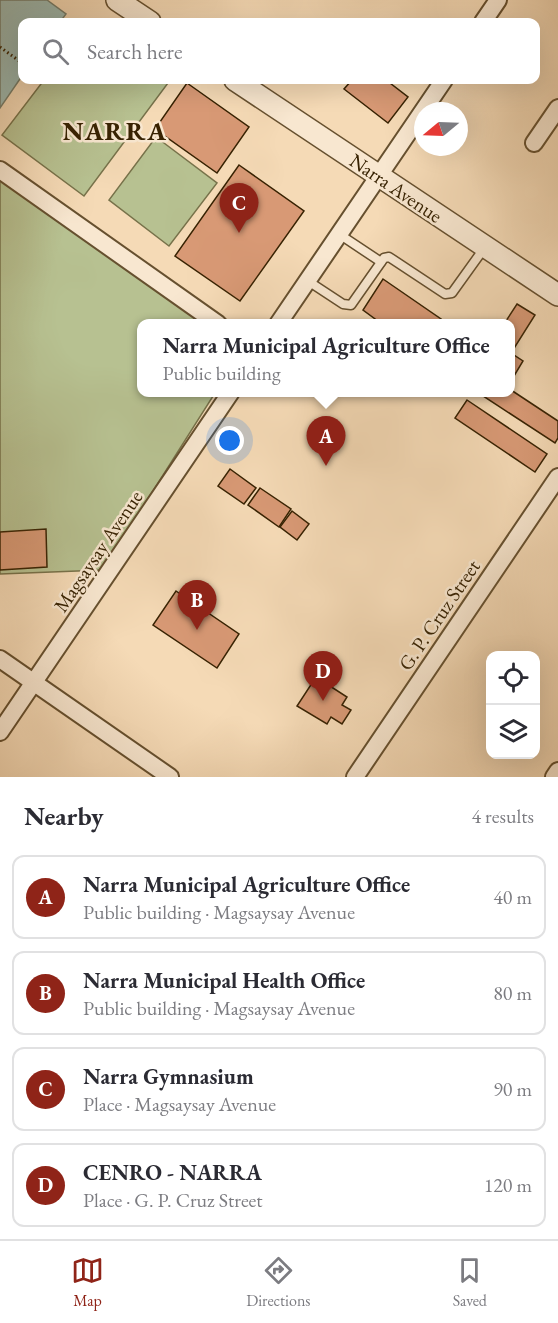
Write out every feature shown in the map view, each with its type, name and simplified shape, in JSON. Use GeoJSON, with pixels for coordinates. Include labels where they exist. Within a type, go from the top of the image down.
{"type":"FeatureCollection","features":[{"type":"Feature","properties":{"kind":"street"},"geometry":{"type":"LineString","coordinates":[[486,18],[498,0]]}},
{"type":"Feature","properties":{"kind":"street"},"geometry":{"type":"LineString","coordinates":[[128,3],[145,18]]}},
{"type":"Feature","properties":{"kind":"street","name":"Narra Avenue"},"geometry":{"type":"LineString","coordinates":[[241,84],[558,295]]}},
{"type":"Feature","properties":{"kind":"street"},"geometry":{"type":"LineString","coordinates":[[281,319],[441,84]]}},
{"type":"Feature","properties":{"kind":"street"},"geometry":{"type":"LineString","coordinates":[[534,143],[558,108]]}},
{"type":"Feature","properties":{"kind":"street"},"geometry":{"type":"LineString","coordinates":[[0,170],[211,319]]}},
{"type":"Feature","properties":{"kind":"street","name":"Magsaysay Avenue"},"geometry":{"type":"LineString","coordinates":[[0,732],[228,397]]}},
{"type":"Feature","properties":{"kind":"street","name":"G. P. Cruz Street"},"geometry":{"type":"LineString","coordinates":[[355,777],[558,477]]}},
{"type":"Feature","properties":{"kind":"street"},"geometry":{"type":"LineString","coordinates":[[0,659],[167,776]]}},
{"type":"Feature","properties":{"kind":"street"},"geometry":{"type":"LineString","coordinates":[[554,777],[558,771]]}},
{"type":"Feature","properties":{"kind":"lane"},"geometry":{"type":"LineString","coordinates":[[339,234],[381,262]]}},
{"type":"Feature","properties":{"kind":"lane"},"geometry":{"type":"LineString","coordinates":[[308,280],[343,304],[351,305],[384,258],[393,258],[445,294],[458,288],[485,247]]}},
{"type":"Feature","properties":{"kind":"path"},"geometry":{"type":"LineString","coordinates":[[0,46],[18,60]]}},
{"type":"Feature","properties":{"kind":"green space"},"geometry":{"type":"Polygon","coordinates":[[[41,84],[167,84],[84,196],[2,135],[41,84]]]}},
{"type":"Feature","properties":{"kind":"green space"},"geometry":{"type":"Polygon","coordinates":[[[156,137],[217,183],[169,246],[109,200],[156,137]]]}},
{"type":"Feature","properties":{"kind":"green space"},"geometry":{"type":"Polygon","coordinates":[[[0,175],[204,319],[137,319],[137,397],[212,397],[103,570],[0,574],[0,175]]]}},
{"type":"Feature","properties":{"kind":"water"},"geometry":{"type":"Polygon","coordinates":[[[0,0],[47,0],[66,14],[63,18],[18,18],[18,82],[0,108],[0,0]]]}},
{"type":"Feature","properties":{"kind":"building"},"geometry":{"type":"Polygon","coordinates":[[[186,84],[249,127],[217,173],[155,129],[186,84]]]}},
{"type":"Feature","properties":{"kind":"building"},"geometry":{"type":"Polygon","coordinates":[[[348,84],[391,84],[408,97],[388,123],[344,89],[348,84]]]}},
{"type":"Feature","properties":{"kind":"building"},"geometry":{"type":"Polygon","coordinates":[[[239,165],[304,211],[240,301],[175,256],[239,165]]]}},
{"type":"Feature","properties":{"kind":"building"},"geometry":{"type":"Polygon","coordinates":[[[383,279],[441,319],[375,319],[363,310],[383,279]]]}},
{"type":"Feature","properties":{"kind":"building"},"geometry":{"type":"Polygon","coordinates":[[[517,304],[535,315],[515,347],[515,319],[507,319],[517,304]]]}},
{"type":"Feature","properties":{"kind":"building"},"geometry":{"type":"Polygon","coordinates":[[[515,356],[523,361],[515,374],[515,356]]]}},
{"type":"Feature","properties":{"kind":"building"},"geometry":{"type":"Polygon","coordinates":[[[515,393],[558,421],[558,438],[555,443],[485,397],[515,397],[515,393]]]}},
{"type":"Feature","properties":{"kind":"building"},"geometry":{"type":"Polygon","coordinates":[[[467,400],[547,454],[535,472],[455,418],[467,400]]]}},
{"type":"Feature","properties":{"kind":"building"},"geometry":{"type":"Polygon","coordinates":[[[230,469],[256,488],[244,504],[218,486],[230,469]]]}},
{"type":"Feature","properties":{"kind":"building"},"geometry":{"type":"Polygon","coordinates":[[[260,488],[291,509],[279,527],[248,505],[260,488]]]}},
{"type":"Feature","properties":{"kind":"building"},"geometry":{"type":"Polygon","coordinates":[[[292,511],[309,524],[297,540],[280,527],[292,511]]]}},
{"type":"Feature","properties":{"kind":"building"},"geometry":{"type":"Polygon","coordinates":[[[46,529],[47,567],[0,570],[0,532],[46,529]]]}},
{"type":"Feature","properties":{"kind":"building"},"geometry":{"type":"Polygon","coordinates":[[[176,591],[239,634],[217,668],[153,625],[176,591]]]}},
{"type":"Feature","properties":{"kind":"building"},"geometry":{"type":"Polygon","coordinates":[[[316,677],[347,697],[342,705],[351,710],[342,724],[331,717],[327,724],[297,706],[316,677]]]}},
{"type":"Feature","properties":{"kind":"place","name":"Narra Gymnasium"},"geometry":{"type":"Point","coordinates":[239,233]}},
{"type":"Feature","properties":{"kind":"place","name":"Narra Municipal Agriculture Office"},"geometry":{"type":"Point","coordinates":[326,466]}},
{"type":"Feature","properties":{"kind":"place","name":"Narra Municipal Health Office"},"geometry":{"type":"Point","coordinates":[197,630]}},
{"type":"Feature","properties":{"kind":"place","name":"CENRO - NARRA"},"geometry":{"type":"Point","coordinates":[323,701]}},
{"type":"Feature","properties":{"kind":"district","name":"NARRA"},"geometry":{"type":"Point","coordinates":[115,131]}}]}
